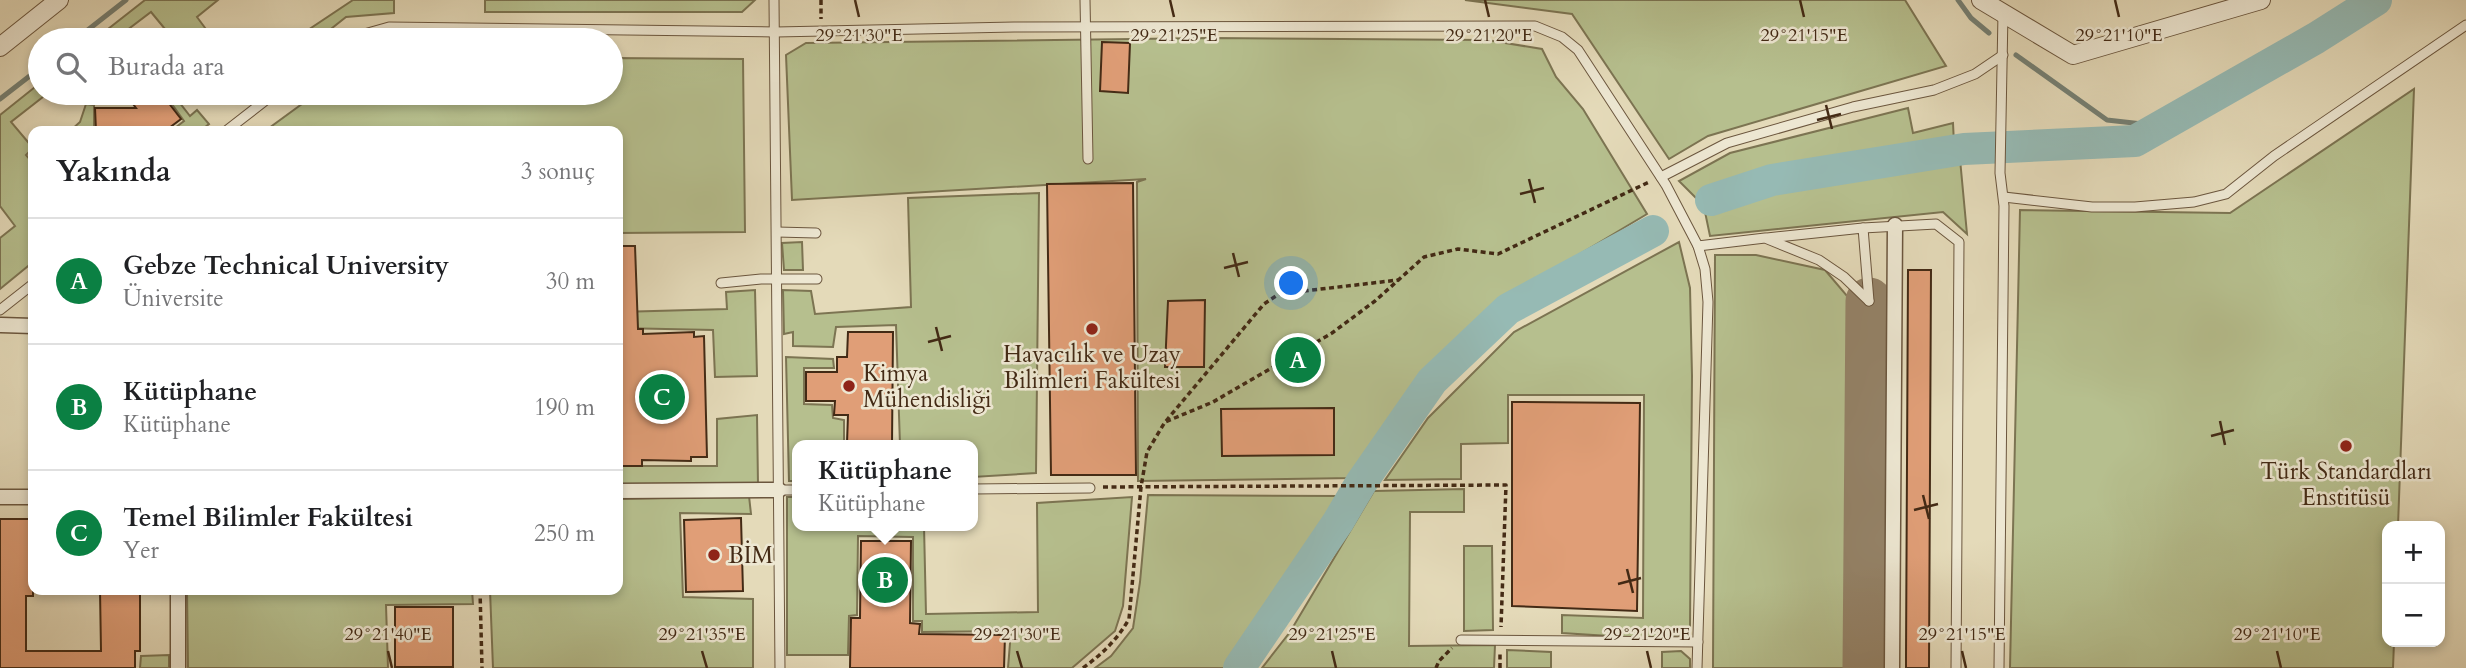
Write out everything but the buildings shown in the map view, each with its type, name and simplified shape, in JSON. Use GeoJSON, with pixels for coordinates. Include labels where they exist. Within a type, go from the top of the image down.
{"type":"FeatureCollection","features":[{"type":"Feature","properties":{"kind":"street"},"geometry":{"type":"LineString","coordinates":[[0,47],[59,0]]}},
{"type":"Feature","properties":{"kind":"street"},"geometry":{"type":"LineString","coordinates":[[1981,0],[2073,55],[2261,0]]}},
{"type":"Feature","properties":{"kind":"street"},"geometry":{"type":"LineString","coordinates":[[1892,668],[1895,225]]}},
{"type":"Feature","properties":{"kind":"street"},"geometry":{"type":"LineString","coordinates":[[1,325],[28,326]]}},
{"type":"Feature","properties":{"kind":"street"},"geometry":{"type":"LineString","coordinates":[[623,491],[779,490]]}},
{"type":"Feature","properties":{"kind":"street"},"geometry":{"type":"LineString","coordinates":[[0,497],[28,497]]}},
{"type":"Feature","properties":{"kind":"street"},"geometry":{"type":"LineString","coordinates":[[178,595],[178,668]]}},
{"type":"Feature","properties":{"kind":"lane"},"geometry":{"type":"LineString","coordinates":[[774,0],[780,668]]}},
{"type":"Feature","properties":{"kind":"lane"},"geometry":{"type":"LineString","coordinates":[[1085,0],[1088,159]]}},
{"type":"Feature","properties":{"kind":"lane"},"geometry":{"type":"LineString","coordinates":[[1999,668],[2004,197],[2000,173],[2000,140],[2003,13]]}},
{"type":"Feature","properties":{"kind":"lane"},"geometry":{"type":"LineString","coordinates":[[2004,197],[2092,206],[2134,207],[2194,202],[2227,194],[2274,156],[2466,24]]}},
{"type":"Feature","properties":{"kind":"lane"},"geometry":{"type":"LineString","coordinates":[[623,30],[776,32],[1085,26],[1535,26],[1562,37],[1578,50],[1661,177],[1698,246],[1705,269],[1708,302],[1698,668]]}},
{"type":"Feature","properties":{"kind":"lane"},"geometry":{"type":"LineString","coordinates":[[385,28],[466,28]]}},
{"type":"Feature","properties":{"kind":"lane"},"geometry":{"type":"LineString","coordinates":[[1661,177],[1727,143],[1853,107],[1934,90],[1975,74],[2003,55]]}},
{"type":"Feature","properties":{"kind":"lane"},"geometry":{"type":"LineString","coordinates":[[232,126],[260,105]]}},
{"type":"Feature","properties":{"kind":"lane"},"geometry":{"type":"LineString","coordinates":[[1698,246],[1895,225],[1936,224],[1959,242],[1956,668]]}},
{"type":"Feature","properties":{"kind":"lane"},"geometry":{"type":"LineString","coordinates":[[1765,238],[1819,260],[1844,277],[1869,301],[1863,228]]}},
{"type":"Feature","properties":{"kind":"lane"},"geometry":{"type":"LineString","coordinates":[[778,232],[816,233]]}},
{"type":"Feature","properties":{"kind":"lane"},"geometry":{"type":"LineString","coordinates":[[721,283],[761,279],[817,279]]}},
{"type":"Feature","properties":{"kind":"lane"},"geometry":{"type":"LineString","coordinates":[[0,310],[28,288]]}},
{"type":"Feature","properties":{"kind":"lane"},"geometry":{"type":"LineString","coordinates":[[978,489],[1090,488]]}},
{"type":"Feature","properties":{"kind":"lane"},"geometry":{"type":"LineString","coordinates":[[779,490],[792,490]]}},
{"type":"Feature","properties":{"kind":"lane"},"geometry":{"type":"LineString","coordinates":[[1461,640],[1698,642]]}},
{"type":"Feature","properties":{"kind":"path"},"geometry":{"type":"LineString","coordinates":[[821,0],[821,31]]}},
{"type":"Feature","properties":{"kind":"path"},"geometry":{"type":"LineString","coordinates":[[1165,422],[1213,402],[1332,333],[1424,257],[1458,249],[1498,254],[1661,177]]}},
{"type":"Feature","properties":{"kind":"path"},"geometry":{"type":"LineString","coordinates":[[1083,668],[1119,637],[1129,620],[1141,487],[1147,452],[1165,422],[1264,304],[1279,294],[1399,280]]}},
{"type":"Feature","properties":{"kind":"path"},"geometry":{"type":"LineString","coordinates":[[1090,488],[1506,485],[1500,668]]}},
{"type":"Feature","properties":{"kind":"path"},"geometry":{"type":"LineString","coordinates":[[480,595],[482,668]]}},
{"type":"Feature","properties":{"kind":"path"},"geometry":{"type":"LineString","coordinates":[[1436,668],[1439,661],[1461,640]]}},
{"type":"Feature","properties":{"kind":"green space"},"geometry":{"type":"Polygon","coordinates":[[[145,0],[218,0],[197,17],[205,28],[164,28],[151,12],[130,28],[109,28],[145,0]]]}},
{"type":"Feature","properties":{"kind":"green space"},"geometry":{"type":"Polygon","coordinates":[[[353,0],[394,0],[394,13],[346,17],[332,28],[311,28],[353,0]]]}},
{"type":"Feature","properties":{"kind":"green space"},"geometry":{"type":"Polygon","coordinates":[[[485,0],[755,0],[742,12],[485,12],[485,0]]]}},
{"type":"Feature","properties":{"kind":"green space"},"geometry":{"type":"Polygon","coordinates":[[[1465,0],[1905,0],[1946,66],[1708,136],[1669,159],[1572,14],[1465,0]]]}},
{"type":"Feature","properties":{"kind":"green space"},"geometry":{"type":"Polygon","coordinates":[[[1212,38],[1487,40],[1542,49],[1556,77],[1583,109],[1647,214],[1498,303],[1419,385],[1353,478],[1138,481],[1137,182],[1146,179],[792,200],[786,55],[806,43],[1212,38]]]}},
{"type":"Feature","properties":{"kind":"green space"},"geometry":{"type":"Polygon","coordinates":[[[623,58],[743,59],[745,232],[623,233],[623,126],[272,126],[301,105],[623,105],[623,58]]]}},
{"type":"Feature","properties":{"kind":"green space"},"geometry":{"type":"Polygon","coordinates":[[[2414,89],[2398,521],[2382,521],[2382,647],[2394,647],[2393,668],[2010,668],[2020,210],[2230,213],[2414,89]]]}},
{"type":"Feature","properties":{"kind":"green space"},"geometry":{"type":"Polygon","coordinates":[[[28,93],[28,105],[33,105],[11,122],[28,142],[28,266],[0,289],[0,238],[15,226],[0,206],[0,115],[28,93]]]}},
{"type":"Feature","properties":{"kind":"green space"},"geometry":{"type":"Polygon","coordinates":[[[86,105],[94,105],[94,126],[76,126],[80,122],[86,105]]]}},
{"type":"Feature","properties":{"kind":"green space"},"geometry":{"type":"Polygon","coordinates":[[[173,105],[181,105],[190,116],[197,110],[209,124],[178,126],[184,121],[173,105]]]}},
{"type":"Feature","properties":{"kind":"green space"},"geometry":{"type":"Polygon","coordinates":[[[1908,108],[1913,133],[1953,123],[1954,144],[1734,180],[1696,198],[1679,181],[1730,153],[1908,108]]]}},
{"type":"Feature","properties":{"kind":"green space"},"geometry":{"type":"Polygon","coordinates":[[[1960,159],[1967,234],[1943,212],[1710,236],[1705,212],[1772,189],[1960,159]]]}},
{"type":"Feature","properties":{"kind":"green space"},"geometry":{"type":"Polygon","coordinates":[[[1039,193],[1036,473],[978,477],[978,440],[900,440],[896,325],[836,327],[833,347],[793,346],[793,332],[784,334],[783,290],[811,291],[815,314],[911,307],[908,198],[1039,193]]]}},
{"type":"Feature","properties":{"kind":"green space"},"geometry":{"type":"Polygon","coordinates":[[[802,242],[803,270],[784,270],[782,243],[802,242]]]}},
{"type":"Feature","properties":{"kind":"green space"},"geometry":{"type":"Polygon","coordinates":[[[1679,242],[1690,288],[1690,628],[1684,635],[1641,638],[1562,633],[1562,615],[1643,618],[1644,395],[1508,395],[1508,443],[1461,444],[1461,479],[1385,480],[1428,418],[1514,332],[1679,242]]]}},
{"type":"Feature","properties":{"kind":"green space"},"geometry":{"type":"Polygon","coordinates":[[[1715,255],[1756,255],[1825,270],[1848,297],[1847,668],[1713,668],[1715,255]]]}},
{"type":"Feature","properties":{"kind":"green space"},"geometry":{"type":"Polygon","coordinates":[[[755,290],[757,376],[715,377],[713,330],[623,328],[623,312],[727,309],[726,292],[755,290]]]}},
{"type":"Feature","properties":{"kind":"green space"},"geometry":{"type":"Polygon","coordinates":[[[786,357],[833,359],[834,368],[804,368],[804,404],[832,405],[833,418],[844,420],[844,440],[792,440],[792,481],[789,481],[786,357]]]}},
{"type":"Feature","properties":{"kind":"green space"},"geometry":{"type":"Polygon","coordinates":[[[757,415],[758,485],[623,484],[623,466],[717,466],[717,419],[757,415]]]}},
{"type":"Feature","properties":{"kind":"green space"},"geometry":{"type":"Polygon","coordinates":[[[1464,489],[1464,512],[1410,512],[1409,646],[1495,645],[1494,668],[1262,668],[1290,632],[1374,491],[1464,489]]]}},
{"type":"Feature","properties":{"kind":"green space"},"geometry":{"type":"Polygon","coordinates":[[[1148,495],[1340,496],[1227,668],[1095,668],[1111,656],[1133,628],[1148,495]]]}},
{"type":"Feature","properties":{"kind":"green space"},"geometry":{"type":"Polygon","coordinates":[[[749,496],[751,514],[680,513],[683,597],[753,599],[753,668],[493,668],[490,595],[623,595],[623,499],[749,496]]]}},
{"type":"Feature","properties":{"kind":"green space"},"geometry":{"type":"Polygon","coordinates":[[[787,497],[792,497],[792,531],[924,531],[926,614],[1038,612],[1037,503],[1132,497],[1123,606],[1115,631],[1072,668],[1008,668],[1011,631],[922,632],[922,621],[913,621],[913,537],[858,536],[857,615],[849,616],[848,655],[787,655],[787,497]]]}},
{"type":"Feature","properties":{"kind":"green space"},"geometry":{"type":"Polygon","coordinates":[[[1464,546],[1492,546],[1493,630],[1464,631],[1464,546]]]}},
{"type":"Feature","properties":{"kind":"green space"},"geometry":{"type":"Polygon","coordinates":[[[187,595],[472,595],[473,604],[386,605],[388,668],[188,668],[187,595]]]}},
{"type":"Feature","properties":{"kind":"green space"},"geometry":{"type":"Polygon","coordinates":[[[1507,650],[1551,652],[1551,668],[1507,668],[1507,650]]]}},
{"type":"Feature","properties":{"kind":"green space"},"geometry":{"type":"Polygon","coordinates":[[[1681,651],[1690,659],[1690,668],[1662,668],[1662,652],[1681,651]]]}},
{"type":"Feature","properties":{"kind":"green space"},"geometry":{"type":"Polygon","coordinates":[[[169,655],[169,668],[140,668],[141,656],[169,655]]]}},
{"type":"Feature","properties":{"kind":"waterway"},"geometry":{"type":"LineString","coordinates":[[90,28],[126,0]]}},
{"type":"Feature","properties":{"kind":"waterway"},"geometry":{"type":"LineString","coordinates":[[1958,0],[1971,18],[1989,33]]}},
{"type":"Feature","properties":{"kind":"waterway"},"geometry":{"type":"LineString","coordinates":[[1711,200],[1772,180],[1964,149],[2135,141],[2316,38],[2376,0]]}},
{"type":"Feature","properties":{"kind":"waterway"},"geometry":{"type":"LineString","coordinates":[[2016,55],[2107,120],[2160,126]]}},
{"type":"Feature","properties":{"kind":"waterway"},"geometry":{"type":"LineString","coordinates":[[0,99],[28,77]]}},
{"type":"Feature","properties":{"kind":"waterway"},"geometry":{"type":"LineString","coordinates":[[1239,668],[1432,381],[1508,309],[1653,231]]}},
{"type":"Feature","properties":{"kind":"taxiway"},"geometry":{"type":"LineString","coordinates":[[1866,668],[1869,301]]}},
{"type":"Feature","properties":{"kind":"place","name":"Havacılık ve Uzay Bilimleri Fakültesi"},"geometry":{"type":"Point","coordinates":[1092,329]}},
{"type":"Feature","properties":{"kind":"place","name":"Gebze Technical University"},"geometry":{"type":"Point","coordinates":[1298,360]}},
{"type":"Feature","properties":{"kind":"place","name":"Kimya Mühendisliği"},"geometry":{"type":"Point","coordinates":[849,386]}},
{"type":"Feature","properties":{"kind":"place","name":"Temel Bilimler Fakültesi"},"geometry":{"type":"Point","coordinates":[662,397]}},
{"type":"Feature","properties":{"kind":"place","name":"Türk Standardları Enstitüsü"},"geometry":{"type":"Point","coordinates":[2346,446]}},
{"type":"Feature","properties":{"kind":"place","name":"BİM"},"geometry":{"type":"Point","coordinates":[714,555]}},
{"type":"Feature","properties":{"kind":"place","name":"Kütüphane"},"geometry":{"type":"Point","coordinates":[885,580]}}]}
